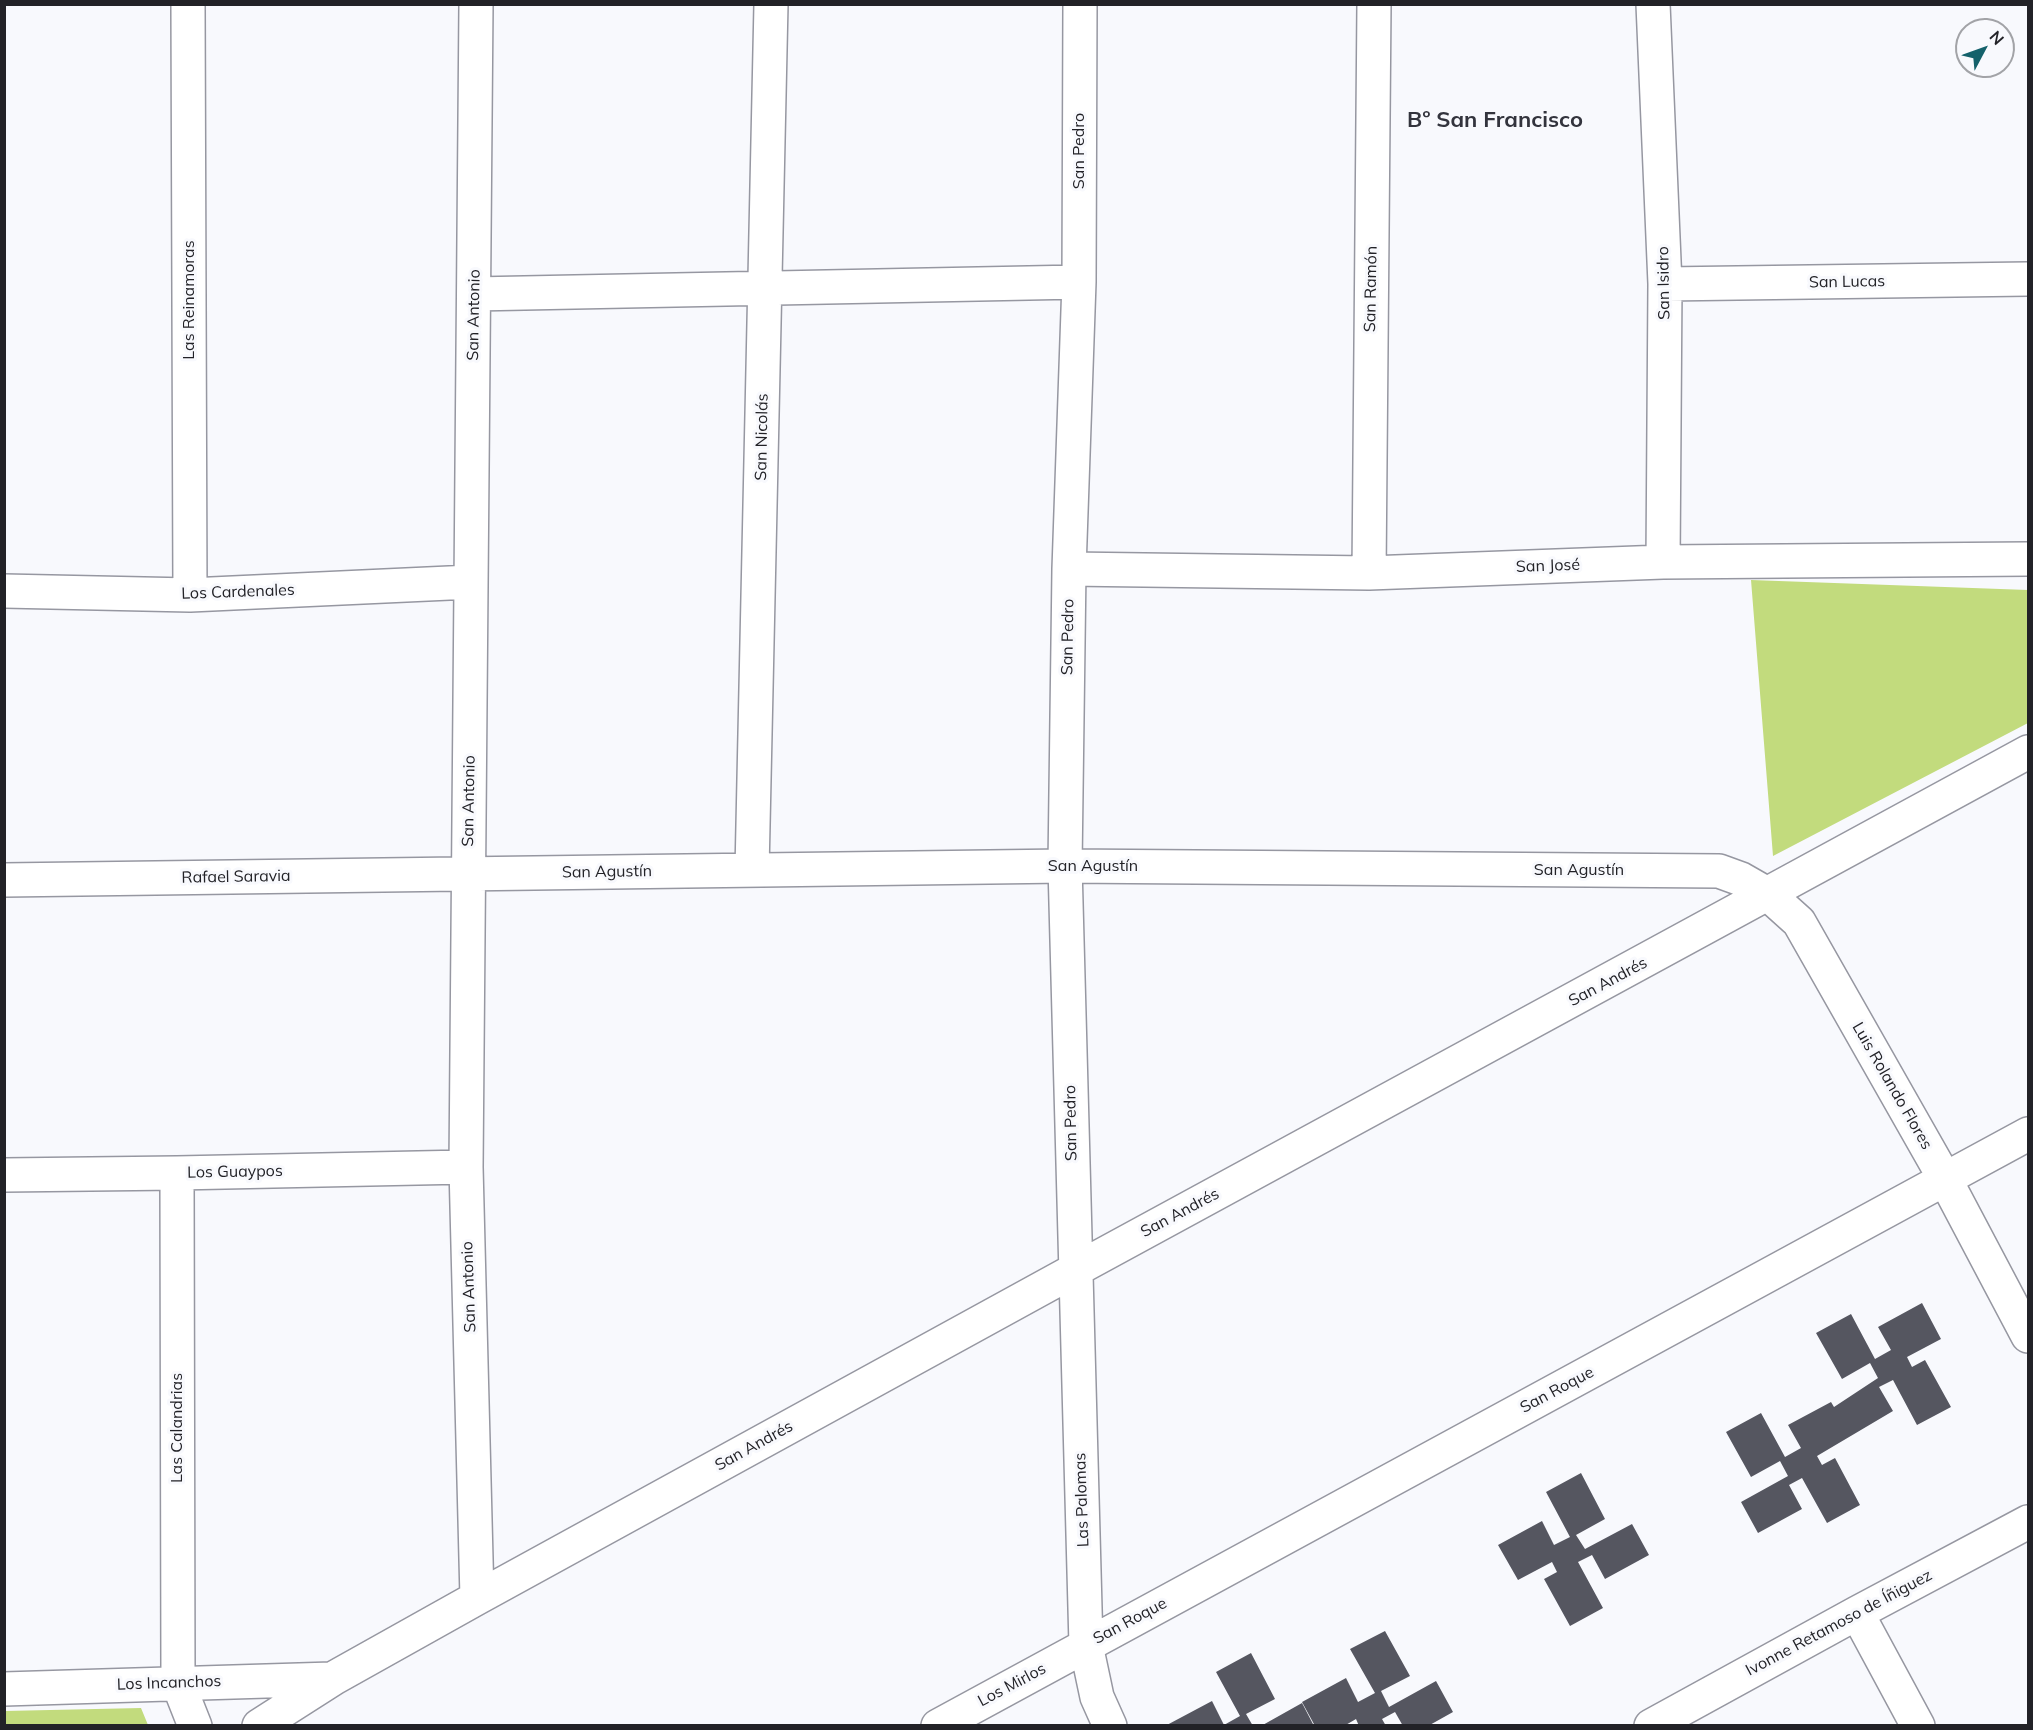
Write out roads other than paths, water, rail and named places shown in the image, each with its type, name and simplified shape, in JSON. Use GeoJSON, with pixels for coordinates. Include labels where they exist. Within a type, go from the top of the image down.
{"type":"FeatureCollection","features":[{"type":"Feature","properties":{"kind":"street","name":"Las Reinamoras"},"geometry":{"type":"LineString","coordinates":[[188,4],[190,595]]}},
{"type":"Feature","properties":{"kind":"street","name":"San Antonio"},"geometry":{"type":"LineString","coordinates":[[476,4],[466,1167],[477,1598]]}},
{"type":"Feature","properties":{"kind":"street","name":"San Nicolás"},"geometry":{"type":"LineString","coordinates":[[752,870],[771,4]]}},
{"type":"Feature","properties":{"kind":"street","name":"San Pedro"},"geometry":{"type":"LineString","coordinates":[[1075,1270],[1065,866],[1069,570],[1079,282],[1080,4]]}},
{"type":"Feature","properties":{"kind":"street","name":"San Ramón"},"geometry":{"type":"LineString","coordinates":[[1369,573],[1374,4]]}},
{"type":"Feature","properties":{"kind":"street","name":"San Isidro"},"geometry":{"type":"LineString","coordinates":[[1653,4],[1665,284],[1663,562]]}},
{"type":"Feature","properties":{"kind":"street","name":"San Lucas"},"geometry":{"type":"LineString","coordinates":[[1665,284],[2028,279]]}},
{"type":"Feature","properties":{"kind":"street"},"geometry":{"type":"LineString","coordinates":[[474,294],[1079,282]]}},
{"type":"Feature","properties":{"kind":"street","name":"San José"},"geometry":{"type":"LineString","coordinates":[[1069,570],[1369,573],[1663,562],[2028,559]]}},
{"type":"Feature","properties":{"kind":"street","name":"Los Cardenales"},"geometry":{"type":"LineString","coordinates":[[4,591],[190,595],[471,582]]}},
{"type":"Feature","properties":{"kind":"street","name":"San Andrés"},"geometry":{"type":"LineString","coordinates":[[259,1725],[334,1678],[477,1598],[2028,752]]}},
{"type":"Feature","properties":{"kind":"street","name":"San Agustín"},"geometry":{"type":"LineString","coordinates":[[468,873],[1065,866],[1719,871]]}},
{"type":"Feature","properties":{"kind":"street","name":"Luis Rolando Flores"},"geometry":{"type":"LineString","coordinates":[[1719,871],[1742,879],[1769,895],[1799,922],[1945,1179],[2028,1336]]}},
{"type":"Feature","properties":{"kind":"street","name":"Rafael Saravia"},"geometry":{"type":"LineString","coordinates":[[4,880],[468,873]]}},
{"type":"Feature","properties":{"kind":"street","name":"San Roque"},"geometry":{"type":"LineString","coordinates":[[1086,1645],[2028,1134]]}},
{"type":"Feature","properties":{"kind":"street","name":"Los Guaypos"},"geometry":{"type":"LineString","coordinates":[[4,1175],[466,1167]]}},
{"type":"Feature","properties":{"kind":"street","name":"Las Calandrias"},"geometry":{"type":"LineString","coordinates":[[177,1173],[178,1683]]}},
{"type":"Feature","properties":{"kind":"street","name":"Las Palomas"},"geometry":{"type":"LineString","coordinates":[[1075,1270],[1086,1645],[1096,1697],[1110,1725]]}},
{"type":"Feature","properties":{"kind":"street","name":"Ivonne Retamoso de Íñiguez"},"geometry":{"type":"LineString","coordinates":[[1651,1725],[2028,1522]]}},
{"type":"Feature","properties":{"kind":"street"},"geometry":{"type":"LineString","coordinates":[[1857,1613],[1918,1725]]}},
{"type":"Feature","properties":{"kind":"street","name":"Los Mirlos"},"geometry":{"type":"LineString","coordinates":[[938,1725],[1086,1645]]}},
{"type":"Feature","properties":{"kind":"street","name":"Los Incanchos"},"geometry":{"type":"LineString","coordinates":[[4,1689],[334,1678]]}},
{"type":"Feature","properties":{"kind":"street"},"geometry":{"type":"LineString","coordinates":[[178,1683],[195,1725]]}},
{"type":"Feature","properties":{"kind":"district","name":"Bº San Francisco"},"geometry":{"type":"Point","coordinates":[1495,120]}}]}
